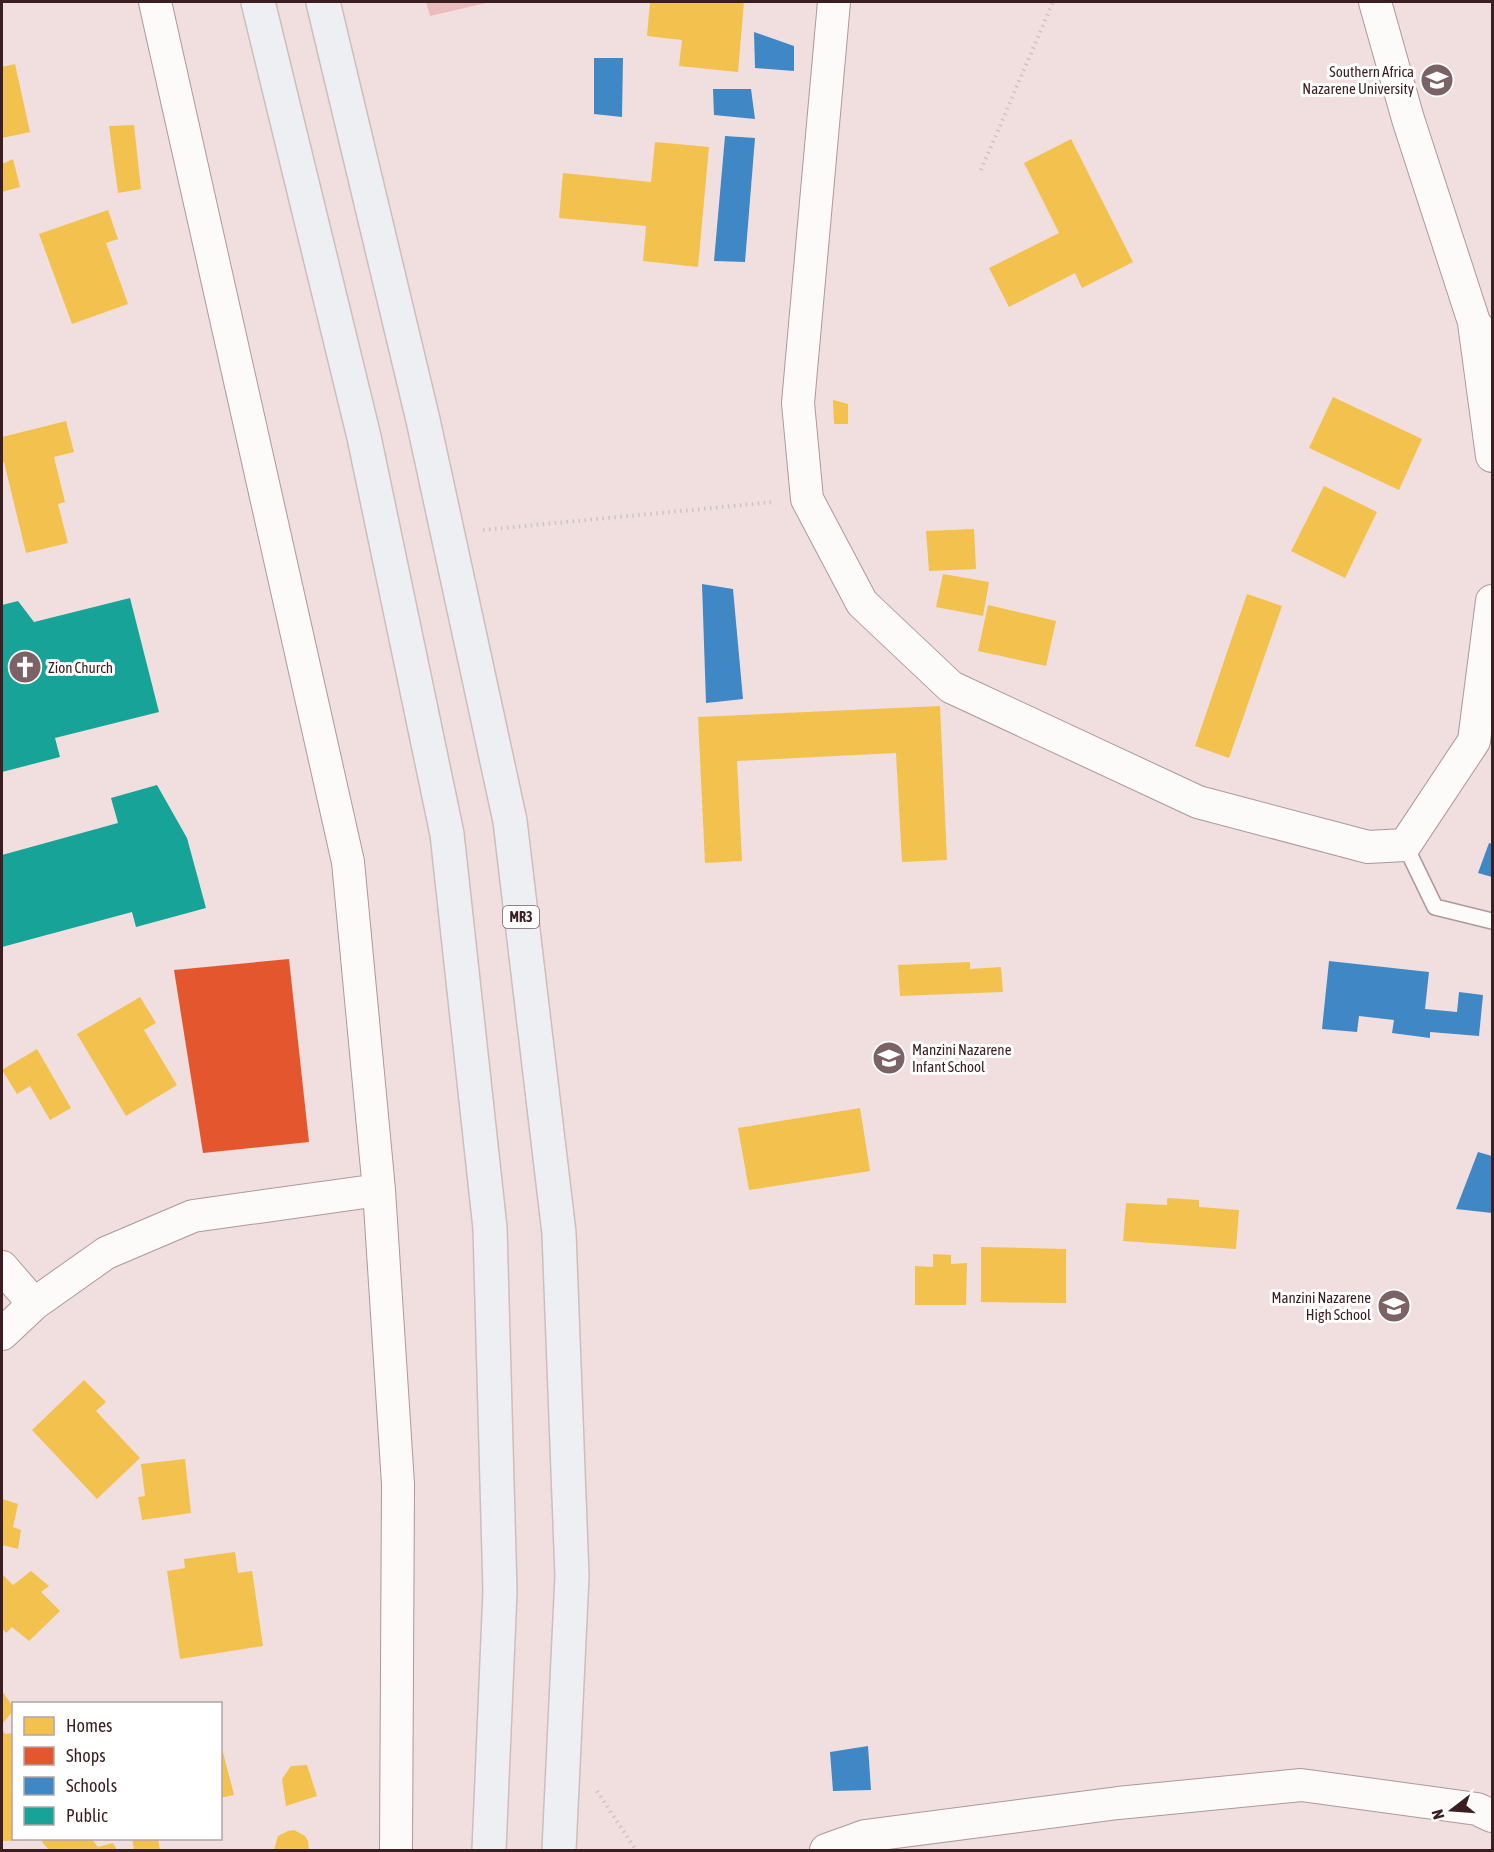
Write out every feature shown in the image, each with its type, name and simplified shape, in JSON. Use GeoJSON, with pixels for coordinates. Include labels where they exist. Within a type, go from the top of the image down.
{"type":"FeatureCollection","features":[{"type":"Feature","properties":{"kind":"highway"},"geometry":{"type":"LineString","coordinates":[[258,2],[364,437],[447,834],[490,1228],[500,1590],[489,1851]]}},
{"type":"Feature","properties":{"kind":"highway","name":"MR3"},"geometry":{"type":"LineString","coordinates":[[323,2],[423,420],[510,821],[559,1233],[572,1576],[559,1851]]}},
{"type":"Feature","properties":{"kind":"street"},"geometry":{"type":"LineString","coordinates":[[155,2],[348,862],[379,1190],[398,1484],[396,1851]]}},
{"type":"Feature","properties":{"kind":"street"},"geometry":{"type":"LineString","coordinates":[[834,2],[798,403],[807,499],[862,603],[951,687],[1198,802],[1368,847],[1405,845],[1474,741],[1492,601]]}},
{"type":"Feature","properties":{"kind":"street"},"geometry":{"type":"LineString","coordinates":[[1375,2],[1407,119],[1474,322],[1492,456]]}},
{"type":"Feature","properties":{"kind":"street"},"geometry":{"type":"LineString","coordinates":[[1474,322],[1492,348]]}},
{"type":"Feature","properties":{"kind":"street"},"geometry":{"type":"LineString","coordinates":[[2,1334],[34,1304],[106,1253],[194,1216],[379,1190]]}},
{"type":"Feature","properties":{"kind":"street"},"geometry":{"type":"LineString","coordinates":[[2,1267],[34,1304]]}},
{"type":"Feature","properties":{"kind":"street"},"geometry":{"type":"LineString","coordinates":[[826,1851],[865,1836],[1118,1803],[1301,1785],[1477,1809],[1492,1815]]}},
{"type":"Feature","properties":{"kind":"lane"},"geometry":{"type":"LineString","coordinates":[[1405,845],[1435,907],[1492,921]]}},
{"type":"Feature","properties":{"kind":"path"},"geometry":{"type":"LineString","coordinates":[[981,170],[1053,2]]}},
{"type":"Feature","properties":{"kind":"path"},"geometry":{"type":"LineString","coordinates":[[447,534],[807,499]]}},
{"type":"Feature","properties":{"kind":"path"},"geometry":{"type":"LineString","coordinates":[[597,1790],[636,1851]]}},
{"type":"Feature","properties":{"kind":"shaded area"},"geometry":{"type":"Polygon","coordinates":[[[426,2],[485,2],[486,3],[430,16],[426,2]]]}},
{"type":"Feature","properties":{"kind":"building: Homes"},"geometry":{"type":"Polygon","coordinates":[[[650,2],[744,2],[738,72],[679,66],[682,40],[647,36],[650,2]]]}},
{"type":"Feature","properties":{"kind":"building: Homes"},"geometry":{"type":"Polygon","coordinates":[[[15,64],[30,132],[2,138],[2,67],[15,64]]]}},
{"type":"Feature","properties":{"kind":"building: Homes"},"geometry":{"type":"Polygon","coordinates":[[[134,125],[141,189],[118,193],[109,126],[134,125]]]}},
{"type":"Feature","properties":{"kind":"building: Homes"},"geometry":{"type":"Polygon","coordinates":[[[1071,139],[1133,262],[1082,288],[1075,273],[1009,307],[989,268],[1059,233],[1024,163],[1071,139]]]}},
{"type":"Feature","properties":{"kind":"building: Homes"},"geometry":{"type":"Polygon","coordinates":[[[655,142],[709,147],[698,267],[643,261],[646,226],[559,218],[563,173],[651,182],[655,142]]]}},
{"type":"Feature","properties":{"kind":"building: Homes"},"geometry":{"type":"Polygon","coordinates":[[[13,159],[20,187],[2,192],[2,164],[13,159]]]}},
{"type":"Feature","properties":{"kind":"building: Homes"},"geometry":{"type":"Polygon","coordinates":[[[108,210],[118,239],[106,243],[128,304],[72,324],[39,234],[108,210]]]}},
{"type":"Feature","properties":{"kind":"building: Homes"},"geometry":{"type":"Polygon","coordinates":[[[1333,397],[1422,439],[1399,490],[1309,448],[1333,397]]]}},
{"type":"Feature","properties":{"kind":"building: Homes"},"geometry":{"type":"Polygon","coordinates":[[[833,400],[848,404],[848,424],[834,424],[833,400]]]}},
{"type":"Feature","properties":{"kind":"building: Homes"},"geometry":{"type":"Polygon","coordinates":[[[66,421],[74,452],[54,457],[65,502],[58,504],[68,543],[26,553],[4,462],[2,463],[2,437],[66,421]]]}},
{"type":"Feature","properties":{"kind":"building: Homes"},"geometry":{"type":"Polygon","coordinates":[[[1324,486],[1377,512],[1345,578],[1291,551],[1324,486]]]}},
{"type":"Feature","properties":{"kind":"building: Homes"},"geometry":{"type":"Polygon","coordinates":[[[974,529],[976,569],[929,571],[926,531],[974,529]]]}},
{"type":"Feature","properties":{"kind":"building: Homes"},"geometry":{"type":"Polygon","coordinates":[[[943,574],[989,582],[983,616],[936,607],[943,574]]]}},
{"type":"Feature","properties":{"kind":"building: Homes"},"geometry":{"type":"Polygon","coordinates":[[[1247,594],[1282,606],[1229,758],[1195,746],[1247,594]]]}},
{"type":"Feature","properties":{"kind":"building: Homes"},"geometry":{"type":"Polygon","coordinates":[[[988,605],[1056,621],[1046,666],[978,651],[988,605]]]}},
{"type":"Feature","properties":{"kind":"building: Homes"},"geometry":{"type":"Polygon","coordinates":[[[940,706],[947,860],[902,862],[896,753],[737,761],[742,861],[705,863],[698,717],[940,706]]]}},
{"type":"Feature","properties":{"kind":"building: Homes"},"geometry":{"type":"Polygon","coordinates":[[[970,962],[970,969],[1001,967],[1003,992],[900,996],[898,965],[970,962]]]}},
{"type":"Feature","properties":{"kind":"building: Homes"},"geometry":{"type":"Polygon","coordinates":[[[140,997],[156,1023],[144,1030],[177,1085],[126,1116],[77,1034],[140,997]]]}},
{"type":"Feature","properties":{"kind":"building: Homes"},"geometry":{"type":"Polygon","coordinates":[[[37,1049],[71,1108],[50,1120],[30,1086],[17,1094],[2,1070],[37,1049]]]}},
{"type":"Feature","properties":{"kind":"building: Homes"},"geometry":{"type":"Polygon","coordinates":[[[860,1108],[870,1171],[749,1190],[738,1128],[860,1108]]]}},
{"type":"Feature","properties":{"kind":"building: Homes"},"geometry":{"type":"Polygon","coordinates":[[[1167,1198],[1199,1200],[1199,1207],[1239,1210],[1236,1249],[1123,1241],[1126,1203],[1167,1205],[1167,1198]]]}},
{"type":"Feature","properties":{"kind":"building: Homes"},"geometry":{"type":"Polygon","coordinates":[[[981,1247],[1066,1249],[1066,1303],[981,1302],[981,1247]]]}},
{"type":"Feature","properties":{"kind":"building: Homes"},"geometry":{"type":"Polygon","coordinates":[[[933,1254],[951,1255],[951,1264],[967,1263],[966,1305],[915,1305],[915,1266],[933,1267],[933,1254]]]}},
{"type":"Feature","properties":{"kind":"building: Homes"},"geometry":{"type":"Polygon","coordinates":[[[84,1380],[106,1402],[96,1411],[140,1458],[97,1499],[32,1430],[84,1380]]]}},
{"type":"Feature","properties":{"kind":"building: Homes"},"geometry":{"type":"Polygon","coordinates":[[[185,1459],[191,1513],[142,1520],[138,1497],[145,1496],[141,1464],[185,1459]]]}},
{"type":"Feature","properties":{"kind":"building: Homes"},"geometry":{"type":"Polygon","coordinates":[[[2,1499],[18,1504],[13,1527],[21,1530],[18,1549],[2,1545],[2,1499]]]}},
{"type":"Feature","properties":{"kind":"building: Homes"},"geometry":{"type":"Polygon","coordinates":[[[235,1552],[238,1573],[252,1571],[263,1646],[180,1659],[167,1571],[185,1568],[184,1559],[235,1552]]]}},
{"type":"Feature","properties":{"kind":"building: Homes"},"geometry":{"type":"Polygon","coordinates":[[[31,1571],[49,1586],[41,1592],[60,1611],[29,1641],[12,1627],[6,1633],[2,1628],[2,1574],[13,1585],[31,1571]]]}},
{"type":"Feature","properties":{"kind":"building: Homes"},"geometry":{"type":"Polygon","coordinates":[[[2,1691],[12,1705],[12,1712],[2,1724],[2,1691]]]}},
{"type":"Feature","properties":{"kind":"building: Homes"},"geometry":{"type":"Polygon","coordinates":[[[2,1728],[5,1734],[12,1733],[12,1840],[26,1840],[2,1841],[2,1728]]]}},
{"type":"Feature","properties":{"kind":"building: Homes"},"geometry":{"type":"Polygon","coordinates":[[[222,1752],[223,1752],[234,1795],[222,1798],[222,1752]]]}},
{"type":"Feature","properties":{"kind":"building: Homes"},"geometry":{"type":"Polygon","coordinates":[[[307,1765],[317,1796],[286,1806],[282,1779],[291,1766],[307,1765]]]}},
{"type":"Feature","properties":{"kind":"building: Homes"},"geometry":{"type":"Polygon","coordinates":[[[294,1830],[305,1836],[309,1850],[274,1850],[278,1836],[294,1830]]]}},
{"type":"Feature","properties":{"kind":"building: Homes"},"geometry":{"type":"Polygon","coordinates":[[[44,1840],[93,1840],[98,1847],[113,1843],[117,1850],[49,1850],[42,1842],[44,1840]]]}},
{"type":"Feature","properties":{"kind":"building: Homes"},"geometry":{"type":"Polygon","coordinates":[[[132,1840],[158,1840],[160,1850],[134,1850],[132,1840]]]}},
{"type":"Feature","properties":{"kind":"building: Shops"},"geometry":{"type":"Polygon","coordinates":[[[289,959],[309,1142],[203,1153],[174,970],[289,959]]]}},
{"type":"Feature","properties":{"kind":"building: Schools"},"geometry":{"type":"Polygon","coordinates":[[[754,32],[794,46],[794,71],[755,68],[754,32]]]}},
{"type":"Feature","properties":{"kind":"building: Schools"},"geometry":{"type":"Polygon","coordinates":[[[594,58],[623,58],[622,117],[594,114],[594,58]]]}},
{"type":"Feature","properties":{"kind":"building: Schools"},"geometry":{"type":"Polygon","coordinates":[[[713,89],[751,89],[755,119],[714,115],[713,89]]]}},
{"type":"Feature","properties":{"kind":"building: Schools"},"geometry":{"type":"Polygon","coordinates":[[[725,136],[755,138],[745,262],[714,261],[725,136]]]}},
{"type":"Feature","properties":{"kind":"building: Schools"},"geometry":{"type":"Polygon","coordinates":[[[702,584],[733,589],[743,699],[706,703],[702,584]]]}},
{"type":"Feature","properties":{"kind":"building: Schools"},"geometry":{"type":"Polygon","coordinates":[[[1489,843],[1492,844],[1492,877],[1478,873],[1489,843]]]}},
{"type":"Feature","properties":{"kind":"building: Schools"},"geometry":{"type":"Polygon","coordinates":[[[1329,961],[1429,972],[1425,1009],[1457,1012],[1459,992],[1483,995],[1479,1036],[1430,1032],[1430,1038],[1392,1033],[1394,1020],[1359,1016],[1357,1032],[1322,1029],[1329,961]]]}},
{"type":"Feature","properties":{"kind":"building: Schools"},"geometry":{"type":"Polygon","coordinates":[[[1478,1152],[1492,1156],[1492,1213],[1456,1209],[1478,1152]]]}},
{"type":"Feature","properties":{"kind":"building: Schools"},"geometry":{"type":"Polygon","coordinates":[[[868,1746],[871,1790],[833,1791],[830,1752],[868,1746]]]}},
{"type":"Feature","properties":{"kind":"building: Public"},"geometry":{"type":"Polygon","coordinates":[[[130,598],[159,712],[55,738],[60,757],[2,772],[2,605],[18,601],[34,622],[130,598]]]}},
{"type":"Feature","properties":{"kind":"building: Public"},"geometry":{"type":"Polygon","coordinates":[[[157,785],[187,838],[206,908],[136,927],[132,912],[2,947],[2,855],[118,823],[111,798],[157,785]]]}},
{"type":"Feature","properties":{"kind":"place","name":"Southern Africa Nazarene University"},"geometry":{"type":"Point","coordinates":[1437,80]}},
{"type":"Feature","properties":{"kind":"place","name":"Zion Church"},"geometry":{"type":"Point","coordinates":[25,667]}},
{"type":"Feature","properties":{"kind":"place","name":"Manzini Nazarene Infant School"},"geometry":{"type":"Point","coordinates":[889,1058]}},
{"type":"Feature","properties":{"kind":"place","name":"Manzini Nazarene High School"},"geometry":{"type":"Point","coordinates":[1394,1306]}}]}
